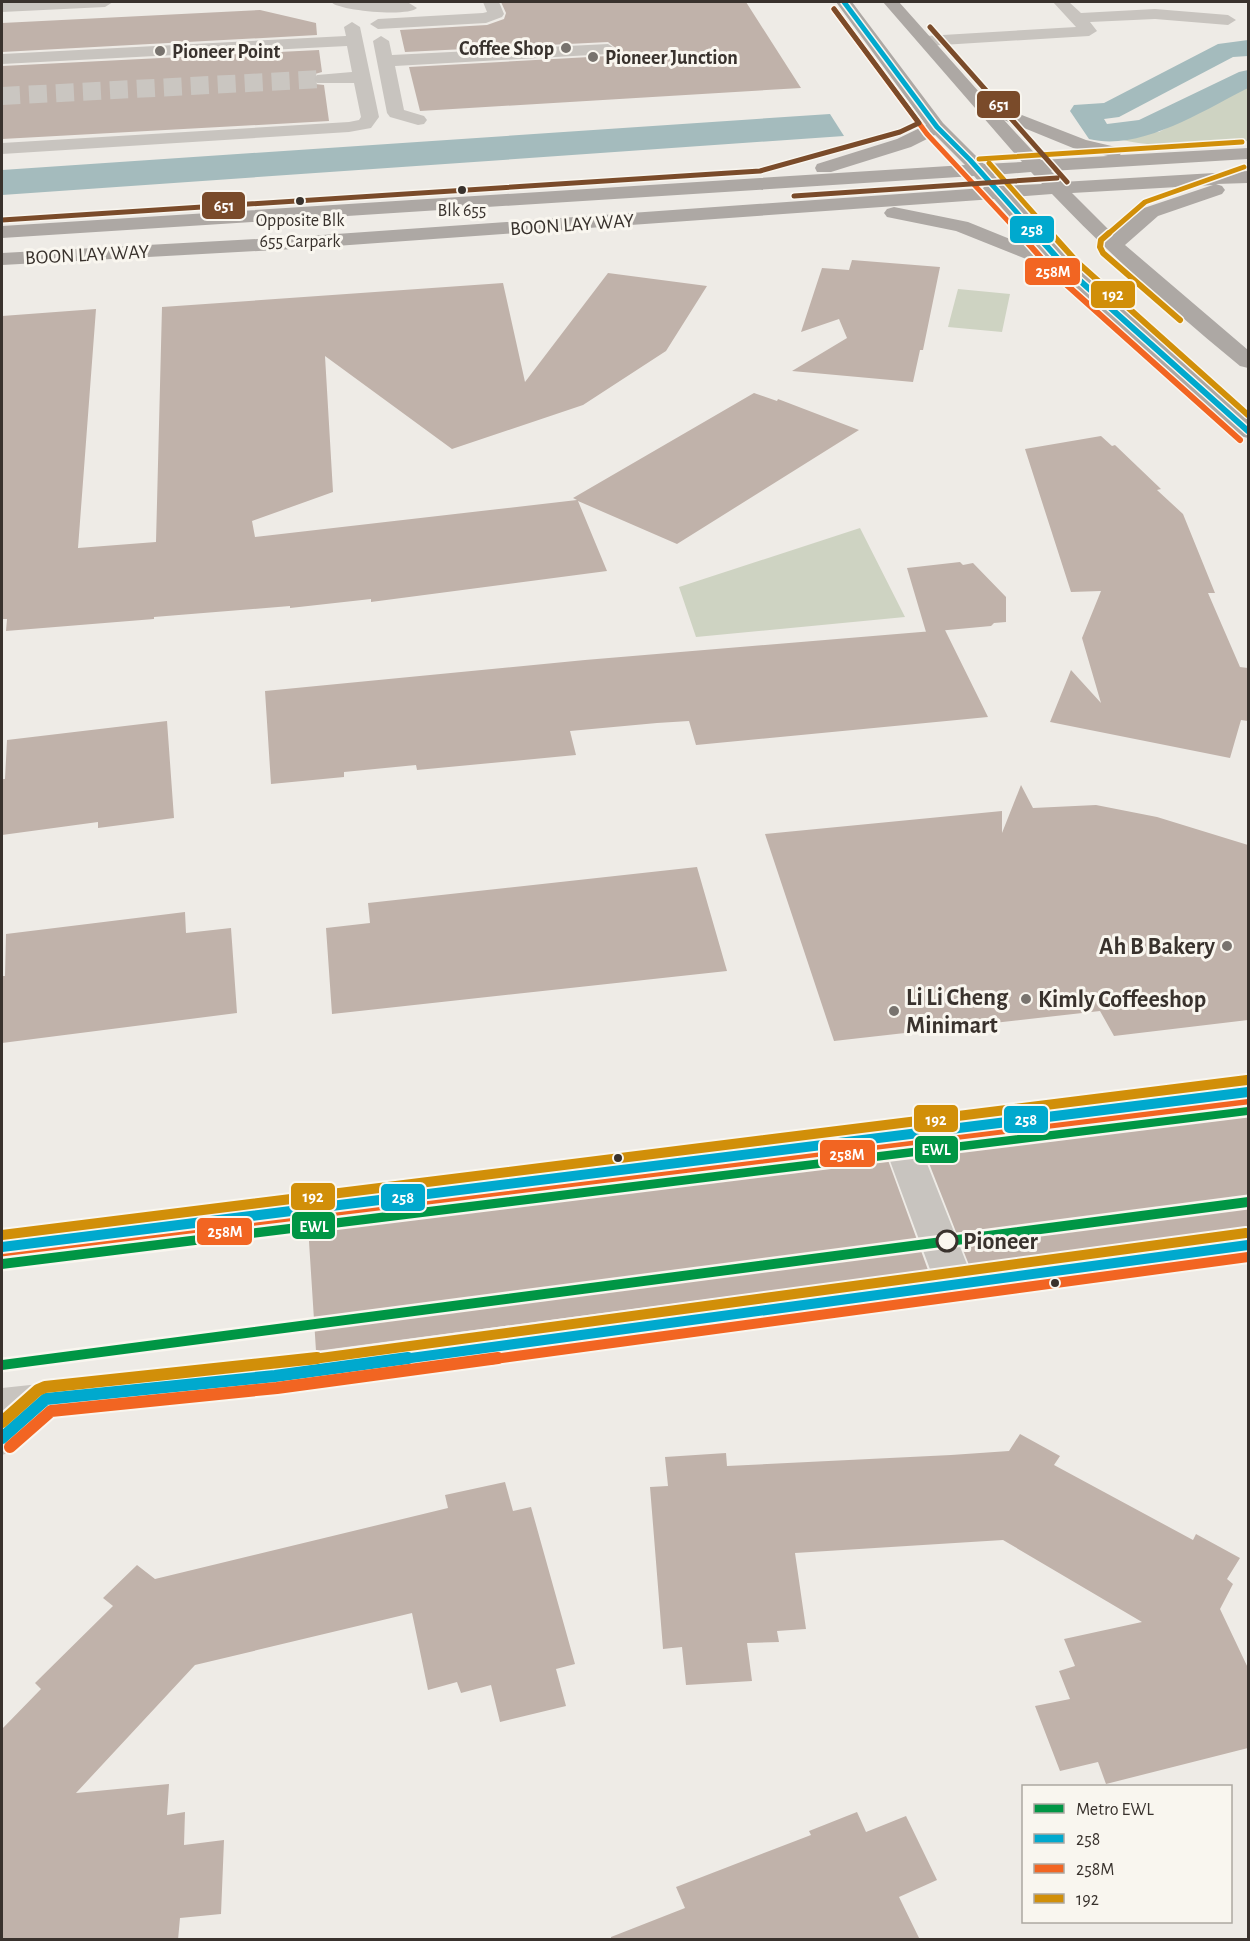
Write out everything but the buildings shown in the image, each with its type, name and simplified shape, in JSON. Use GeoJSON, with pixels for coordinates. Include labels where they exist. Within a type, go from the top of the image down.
{"type":"FeatureCollection","features":[{"type":"Feature","properties":{"kind":"main road"},"geometry":{"type":"LineString","coordinates":[[844,2],[937,127],[980,171],[1068,270],[1248,431]]}},
{"type":"Feature","properties":{"kind":"main road"},"geometry":{"type":"LineString","coordinates":[[891,2],[1036,166],[1112,245],[1206,328],[1248,361]]}},
{"type":"Feature","properties":{"kind":"main road"},"geometry":{"type":"LineString","coordinates":[[980,104],[1080,144],[1147,160]]}},
{"type":"Feature","properties":{"kind":"main road"},"geometry":{"type":"LineString","coordinates":[[762,183],[904,143],[937,127]]}},
{"type":"Feature","properties":{"kind":"main road","name":"BOON LAY WAY"},"geometry":{"type":"LineString","coordinates":[[2,232],[1248,153]]}},
{"type":"Feature","properties":{"kind":"main road"},"geometry":{"type":"LineString","coordinates":[[1112,245],[1151,212],[1248,178]]}},
{"type":"Feature","properties":{"kind":"main road","name":"BOON LAY WAY"},"geometry":{"type":"LineString","coordinates":[[2,259],[294,243],[1058,190],[1102,185],[1248,178]]}},
{"type":"Feature","properties":{"kind":"main road"},"geometry":{"type":"LineString","coordinates":[[823,206],[900,214],[961,226],[1068,270]]}},
{"type":"Feature","properties":{"kind":"main road"},"geometry":{"type":"LineString","coordinates":[[2,267],[39,256]]}},
{"type":"Feature","properties":{"kind":"street"},"geometry":{"type":"LineString","coordinates":[[2,7],[105,2]]}},
{"type":"Feature","properties":{"kind":"street"},"geometry":{"type":"LineString","coordinates":[[339,2],[375,7],[424,8],[441,4]]}},
{"type":"Feature","properties":{"kind":"street"},"geometry":{"type":"LineString","coordinates":[[378,24],[486,18],[496,15],[491,2]]}},
{"type":"Feature","properties":{"kind":"street"},"geometry":{"type":"LineString","coordinates":[[926,41],[1089,31],[1061,2]]}},
{"type":"Feature","properties":{"kind":"street"},"geometry":{"type":"LineString","coordinates":[[375,7],[396,113],[418,120]]}},
{"type":"Feature","properties":{"kind":"street"},"geometry":{"type":"LineString","coordinates":[[1078,18],[1155,14],[1228,20]]}},
{"type":"Feature","properties":{"kind":"street"},"geometry":{"type":"LineString","coordinates":[[2,59],[353,34],[370,117],[365,124],[357,126],[2,149]]}},
{"type":"Feature","properties":{"kind":"street"},"geometry":{"type":"LineString","coordinates":[[385,59],[410,44]]}},
{"type":"Feature","properties":{"kind":"street"},"geometry":{"type":"LineString","coordinates":[[385,59],[608,49]]}},
{"type":"Feature","properties":{"kind":"street"},"geometry":{"type":"LineString","coordinates":[[323,79],[362,77]]}},
{"type":"Feature","properties":{"kind":"street"},"geometry":{"type":"LineString","coordinates":[[2,1247],[1248,1092]]}},
{"type":"Feature","properties":{"kind":"street"},"geometry":{"type":"LineString","coordinates":[[898,1135],[955,1284]]}},
{"type":"Feature","properties":{"kind":"street"},"geometry":{"type":"LineString","coordinates":[[2,1405],[275,1376],[1248,1245]]}},
{"type":"Feature","properties":{"kind":"street"},"geometry":{"type":"LineString","coordinates":[[2,1438],[46,1400]]}},
{"type":"Feature","properties":{"kind":"green space"},"geometry":{"type":"Polygon","coordinates":[[[1248,85],[1248,141],[1157,145],[1121,140],[1102,134],[1159,132],[1248,85]]]}},
{"type":"Feature","properties":{"kind":"green space"},"geometry":{"type":"Polygon","coordinates":[[[958,289],[1010,294],[1002,332],[948,327],[958,289]]]}},
{"type":"Feature","properties":{"kind":"green space"},"geometry":{"type":"Polygon","coordinates":[[[860,528],[905,617],[696,637],[679,587],[860,528]]]}},
{"type":"Feature","properties":{"kind":"water"},"geometry":{"type":"Polygon","coordinates":[[[830,114],[844,136],[2,195],[2,170],[830,114]]]}},
{"type":"Feature","properties":{"kind":"waterway"},"geometry":{"type":"LineString","coordinates":[[1248,48],[1227,50],[1109,111],[1084,111],[1099,133],[1145,128],[1248,78]]}},
{"type":"Feature","properties":{"kind":"tunnel"},"geometry":{"type":"LineString","coordinates":[[2,96],[323,79]]}},
{"type":"Feature","properties":{"kind":"metro line","name":"EWL"},"geometry":{"type":"LineString","coordinates":[[2,1264],[1248,1111]]}},
{"type":"Feature","properties":{"kind":"metro line","name":"EWL"},"geometry":{"type":"LineString","coordinates":[[2,1365],[1248,1202]]}},
{"type":"Feature","properties":{"kind":"transit line","name":"258"},"geometry":{"type":"LineString","coordinates":[[844,2],[937,127],[970,160],[1068,270],[1248,431]]}},
{"type":"Feature","properties":{"kind":"transit line","name":"258M"},"geometry":{"type":"LineString","coordinates":[[834,9],[927,134],[961,168],[1059,278],[1240,440]]}},
{"type":"Feature","properties":{"kind":"transit line","name":"651"},"geometry":{"type":"LineString","coordinates":[[2,220],[760,171],[900,132],[919,123],[834,9]]}},
{"type":"Feature","properties":{"kind":"transit line","name":"651"},"geometry":{"type":"LineString","coordinates":[[930,27],[1067,182]]}},
{"type":"Feature","properties":{"kind":"transit line","name":"192"},"geometry":{"type":"LineString","coordinates":[[979,159],[1242,142]]}},
{"type":"Feature","properties":{"kind":"transit line","name":"192"},"geometry":{"type":"LineString","coordinates":[[989,163],[1077,262],[1248,415]]}},
{"type":"Feature","properties":{"kind":"transit line","name":"192"},"geometry":{"type":"LineString","coordinates":[[1180,320],[1103,253],[1100,247],[1101,240],[1145,202],[1244,167]]}},
{"type":"Feature","properties":{"kind":"transit line","name":"651"},"geometry":{"type":"LineString","coordinates":[[794,196],[1057,178]]}},
{"type":"Feature","properties":{"kind":"transit line","name":"192"},"geometry":{"type":"LineString","coordinates":[[2,1235],[1247,1080]]}},
{"type":"Feature","properties":{"kind":"transit line","name":"258"},"geometry":{"type":"LineString","coordinates":[[2,1247],[1248,1092]]}},
{"type":"Feature","properties":{"kind":"transit line","name":"258M"},"geometry":{"type":"LineString","coordinates":[[3,1259],[1248,1104]]}},
{"type":"Feature","properties":{"kind":"transit line","name":"192"},"geometry":{"type":"LineString","coordinates":[[2,1422],[38,1390],[45,1387],[274,1364],[1246,1233]]}},
{"type":"Feature","properties":{"kind":"transit line","name":"258"},"geometry":{"type":"LineString","coordinates":[[2,1438],[46,1399],[275,1376],[1248,1245]]}},
{"type":"Feature","properties":{"kind":"transit line","name":"258M"},"geometry":{"type":"LineString","coordinates":[[10,1447],[51,1411],[277,1388],[1248,1257]]}},
{"type":"Feature","properties":{"kind":"place","name":"Coffee Shop"},"geometry":{"type":"Point","coordinates":[566,48]}},
{"type":"Feature","properties":{"kind":"place","name":"Pioneer Point"},"geometry":{"type":"Point","coordinates":[160,51]}},
{"type":"Feature","properties":{"kind":"place","name":"Pioneer Junction"},"geometry":{"type":"Point","coordinates":[593,57]}},
{"type":"Feature","properties":{"kind":"place","name":"Blk 655"},"geometry":{"type":"Point","coordinates":[462,190]}},
{"type":"Feature","properties":{"kind":"place","name":"Opposite Blk 655 Carpark"},"geometry":{"type":"Point","coordinates":[300,201]}},
{"type":"Feature","properties":{"kind":"place","name":"Ah B Bakery"},"geometry":{"type":"Point","coordinates":[1227,946]}},
{"type":"Feature","properties":{"kind":"place","name":"Kimly Coffeeshop"},"geometry":{"type":"Point","coordinates":[1026,999]}},
{"type":"Feature","properties":{"kind":"place","name":"Li Li Cheng Minimart"},"geometry":{"type":"Point","coordinates":[894,1011]}},
{"type":"Feature","properties":{"kind":"place","name":"Pioneer"},"geometry":{"type":"Point","coordinates":[947,1241]}}]}
